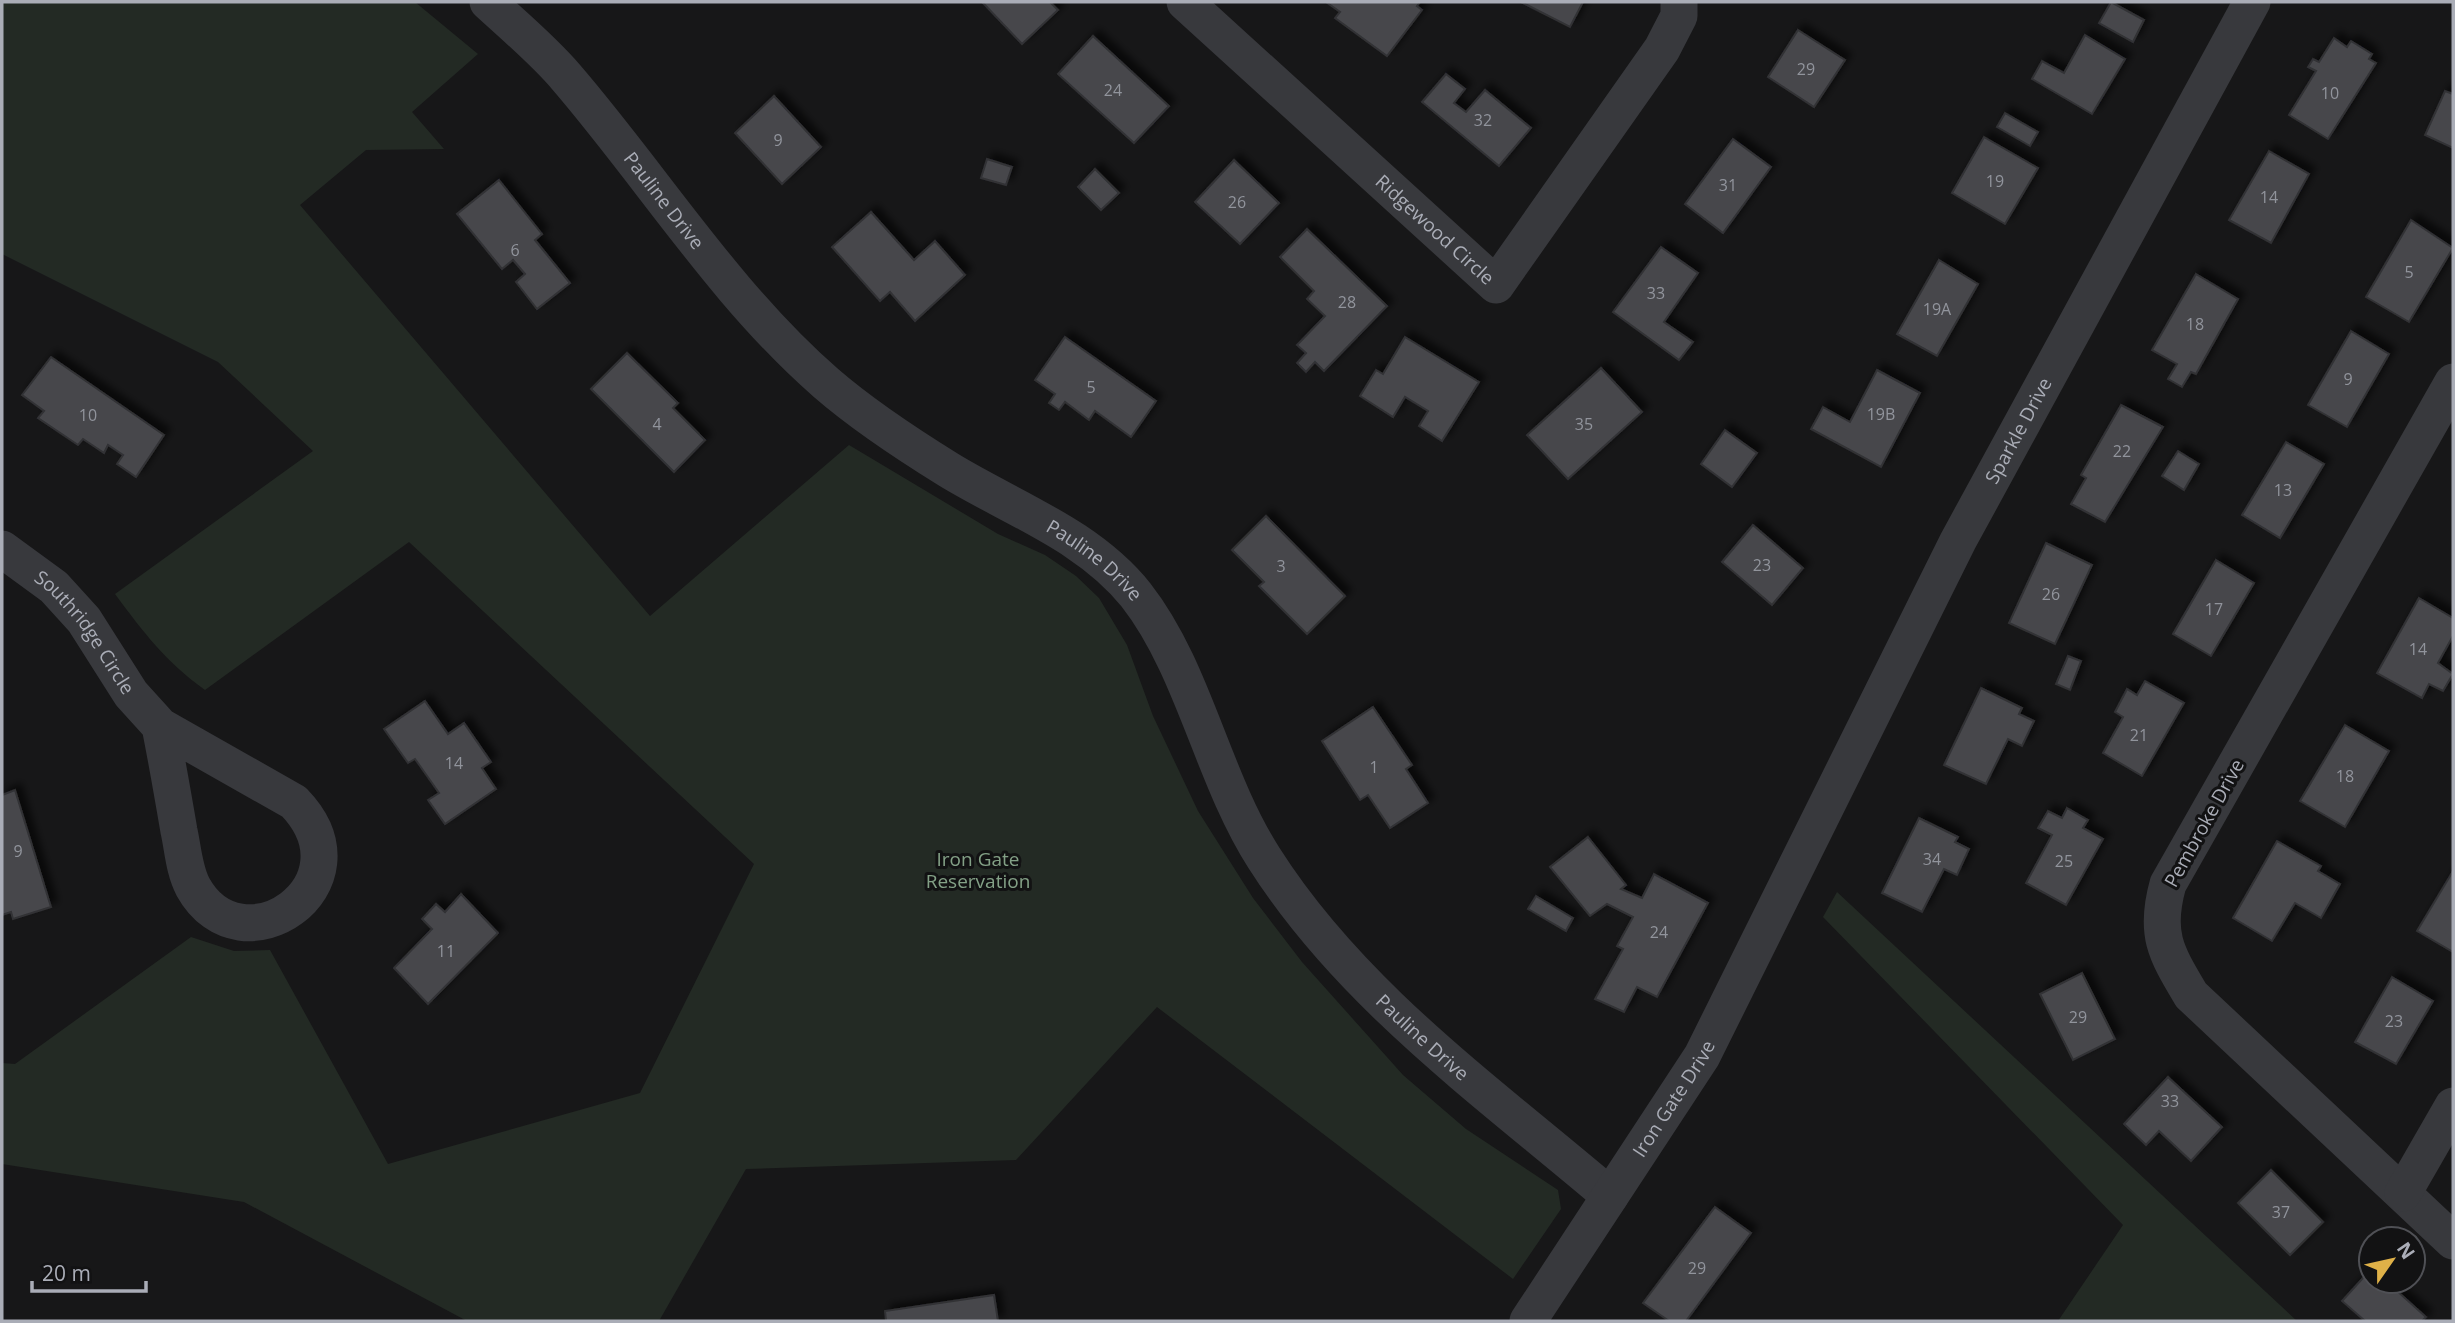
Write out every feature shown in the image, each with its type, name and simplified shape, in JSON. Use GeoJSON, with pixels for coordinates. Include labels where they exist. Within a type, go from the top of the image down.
{"type":"FeatureCollection","features":[{"type":"Feature","properties":{"kind":"street","name":"Pauline Drive"},"geometry":{"type":"LineString","coordinates":[[488,2],[563,73],[722,272],[762,319],[825,382],[860,411],[950,470],[1042,520],[1114,571],[1138,597],[1172,655],[1234,806],[1295,903],[1372,991],[1610,1196]]}},
{"type":"Feature","properties":{"kind":"street","name":"Ridgewood Circle"},"geometry":{"type":"LineString","coordinates":[[1185,2],[1496,285],[1662,48],[1679,16],[1679,2]]}},
{"type":"Feature","properties":{"kind":"street","name":"Sparkle Drive"},"geometry":{"type":"LineString","coordinates":[[1798,864],[1958,541],[2252,2]]}},
{"type":"Feature","properties":{"kind":"street","name":"Pembroke Drive"},"geometry":{"type":"LineString","coordinates":[[2453,382],[2168,884],[2163,903],[2165,952],[2191,995],[2453,1241]]}},
{"type":"Feature","properties":{"kind":"street","name":"Southridge Circle"},"geometry":{"type":"LineString","coordinates":[[2,549],[54,587],[83,620],[131,694],[160,726],[294,802],[304,813],[317,839],[319,868],[314,882],[297,906],[278,917],[257,923],[228,918],[204,902],[188,877],[160,726]]}},
{"type":"Feature","properties":{"kind":"street","name":"Iron Gate Drive"},"geometry":{"type":"LineString","coordinates":[[1528,1321],[1702,1056],[1798,864]]}},
{"type":"Feature","properties":{"kind":"street"},"geometry":{"type":"LineString","coordinates":[[2403,1193],[2453,1106]]}},
{"type":"Feature","properties":{"kind":"green space","name":"Iron Gate Reservation"},"geometry":{"type":"Polygon","coordinates":[[[2,2],[415,2],[478,54],[412,112],[444,149],[366,150],[300,205],[650,616],[849,445],[998,534],[1045,555],[1076,576],[1099,598],[1127,645],[1153,716],[1198,811],[1253,898],[1302,962],[1403,1075],[1466,1129],[1558,1190],[1561,1209],[1513,1279],[1157,1007],[1016,1160],[746,1169],[659,1321],[467,1321],[244,1202],[2,1164],[2,1063],[15,1064],[191,937],[234,951],[270,950],[388,1164],[640,1093],[754,864],[409,542],[205,690],[156,646],[115,594],[313,451],[218,362],[2,254],[2,2]]]}},
{"type":"Feature","properties":{"kind":"green space"},"geometry":{"type":"Polygon","coordinates":[[[1837,892],[2297,1321],[2058,1321],[2123,1225],[1823,917],[1837,892]]]}},
{"type":"Feature","properties":{"kind":"building"},"geometry":{"type":"Polygon","coordinates":[[[982,2],[1050,2],[1058,10],[1022,44],[982,2]]]}},
{"type":"Feature","properties":{"kind":"building"},"geometry":{"type":"Polygon","coordinates":[[[1326,2],[1420,2],[1417,6],[1422,10],[1387,56],[1335,18],[1340,12],[1326,2]]]}},
{"type":"Feature","properties":{"kind":"building"},"geometry":{"type":"Polygon","coordinates":[[[1521,2],[1583,2],[1570,27],[1521,2]]]}},
{"type":"Feature","properties":{"kind":"building"},"geometry":{"type":"Polygon","coordinates":[[[2111,2],[2144,20],[2133,42],[2099,23],[2111,2]]]}},
{"type":"Feature","properties":{"kind":"building"},"geometry":{"type":"Polygon","coordinates":[[[1798,30],[1845,60],[1814,107],[1768,77],[1798,30]]]}},
{"type":"Feature","properties":{"kind":"building"},"geometry":{"type":"Polygon","coordinates":[[[2085,35],[2125,59],[2092,114],[2032,79],[2042,61],[2064,73],[2085,35]]]}},
{"type":"Feature","properties":{"kind":"building"},"geometry":{"type":"Polygon","coordinates":[[[1093,36],[1169,106],[1134,143],[1058,74],[1093,36]]]}},
{"type":"Feature","properties":{"kind":"building"},"geometry":{"type":"Polygon","coordinates":[[[2334,38],[2347,47],[2351,41],[2372,54],[2369,59],[2376,63],[2328,139],[2289,115],[2316,71],[2308,67],[2313,59],[2319,62],[2334,38]]]}},
{"type":"Feature","properties":{"kind":"building"},"geometry":{"type":"Polygon","coordinates":[[[1446,74],[1465,89],[1454,103],[1466,112],[1485,90],[1531,128],[1499,166],[1422,102],[1446,74]]]}},
{"type":"Feature","properties":{"kind":"building"},"geometry":{"type":"Polygon","coordinates":[[[2445,91],[2453,94],[2453,148],[2425,135],[2445,91]]]}},
{"type":"Feature","properties":{"kind":"building"},"geometry":{"type":"Polygon","coordinates":[[[774,96],[821,147],[782,184],[735,133],[774,96]]]}},
{"type":"Feature","properties":{"kind":"building"},"geometry":{"type":"Polygon","coordinates":[[[2005,113],[2038,132],[2030,146],[1997,127],[2005,113]]]}},
{"type":"Feature","properties":{"kind":"building"},"geometry":{"type":"Polygon","coordinates":[[[1984,137],[2038,168],[2005,224],[1952,193],[1984,137]]]}},
{"type":"Feature","properties":{"kind":"building"},"geometry":{"type":"Polygon","coordinates":[[[1733,139],[1771,167],[1723,233],[1685,204],[1733,139]]]}},
{"type":"Feature","properties":{"kind":"building"},"geometry":{"type":"Polygon","coordinates":[[[2269,151],[2309,174],[2271,243],[2229,220],[2269,151]]]}},
{"type":"Feature","properties":{"kind":"building"},"geometry":{"type":"Polygon","coordinates":[[[987,159],[1012,167],[1006,185],[981,178],[987,159]]]}},
{"type":"Feature","properties":{"kind":"building"},"geometry":{"type":"Polygon","coordinates":[[[1234,160],[1279,203],[1240,244],[1195,202],[1234,160]]]}},
{"type":"Feature","properties":{"kind":"building"},"geometry":{"type":"Polygon","coordinates":[[[1095,169],[1119,193],[1101,210],[1078,187],[1095,169]]]}},
{"type":"Feature","properties":{"kind":"building"},"geometry":{"type":"Polygon","coordinates":[[[499,180],[542,234],[535,240],[570,283],[537,309],[516,282],[525,274],[513,260],[502,269],[457,214],[499,180]]]}},
{"type":"Feature","properties":{"kind":"building"},"geometry":{"type":"Polygon","coordinates":[[[871,212],[914,260],[935,241],[965,275],[915,321],[890,292],[880,301],[832,247],[871,212]]]}},
{"type":"Feature","properties":{"kind":"building"},"geometry":{"type":"Polygon","coordinates":[[[2411,220],[2453,248],[2409,322],[2366,297],[2411,220]]]}},
{"type":"Feature","properties":{"kind":"building"},"geometry":{"type":"Polygon","coordinates":[[[1307,229],[1387,306],[1324,371],[1315,362],[1306,372],[1297,363],[1306,353],[1297,345],[1325,316],[1307,299],[1314,291],[1280,257],[1307,229]]]}},
{"type":"Feature","properties":{"kind":"building"},"geometry":{"type":"Polygon","coordinates":[[[1661,247],[1698,273],[1664,322],[1693,342],[1679,360],[1613,312],[1661,247]]]}},
{"type":"Feature","properties":{"kind":"building"},"geometry":{"type":"Polygon","coordinates":[[[1939,260],[1978,284],[1937,356],[1897,334],[1939,260]]]}},
{"type":"Feature","properties":{"kind":"building"},"geometry":{"type":"Polygon","coordinates":[[[2196,274],[2238,299],[2196,374],[2191,372],[2182,387],[2168,379],[2177,364],[2152,350],[2196,274]]]}},
{"type":"Feature","properties":{"kind":"building"},"geometry":{"type":"Polygon","coordinates":[[[2351,331],[2389,354],[2347,427],[2308,405],[2351,331]]]}},
{"type":"Feature","properties":{"kind":"building"},"geometry":{"type":"Polygon","coordinates":[[[1065,337],[1156,401],[1131,437],[1095,411],[1089,420],[1065,402],[1059,410],[1049,403],[1055,394],[1035,380],[1065,337]]]}},
{"type":"Feature","properties":{"kind":"building"},"geometry":{"type":"Polygon","coordinates":[[[1405,337],[1479,382],[1442,441],[1419,426],[1428,411],[1405,397],[1393,417],[1360,396],[1376,370],[1383,374],[1405,337]]]}},
{"type":"Feature","properties":{"kind":"building"},"geometry":{"type":"Polygon","coordinates":[[[627,353],[678,403],[673,408],[705,440],[674,472],[591,389],[627,353]]]}},
{"type":"Feature","properties":{"kind":"building"},"geometry":{"type":"Polygon","coordinates":[[[51,357],[164,435],[136,477],[117,464],[123,455],[108,445],[104,453],[83,439],[78,445],[38,418],[44,411],[22,395],[51,357]]]}},
{"type":"Feature","properties":{"kind":"building"},"geometry":{"type":"Polygon","coordinates":[[[1601,368],[1642,412],[1568,479],[1527,435],[1601,368]]]}},
{"type":"Feature","properties":{"kind":"building"},"geometry":{"type":"Polygon","coordinates":[[[1877,370],[1920,393],[1881,467],[1811,429],[1823,407],[1850,422],[1877,370]]]}},
{"type":"Feature","properties":{"kind":"building"},"geometry":{"type":"Polygon","coordinates":[[[2121,405],[2163,427],[2105,522],[2071,504],[2086,478],[2081,475],[2121,405]]]}},
{"type":"Feature","properties":{"kind":"building"},"geometry":{"type":"Polygon","coordinates":[[[1725,430],[1757,453],[1732,487],[1701,464],[1725,430]]]}},
{"type":"Feature","properties":{"kind":"building"},"geometry":{"type":"Polygon","coordinates":[[[2286,442],[2324,464],[2280,538],[2242,515],[2286,442]]]}},
{"type":"Feature","properties":{"kind":"building"},"geometry":{"type":"Polygon","coordinates":[[[2178,451],[2199,464],[2184,490],[2162,476],[2178,451]]]}},
{"type":"Feature","properties":{"kind":"building"},"geometry":{"type":"Polygon","coordinates":[[[1266,516],[1345,596],[1307,634],[1259,586],[1264,582],[1232,550],[1266,516]]]}},
{"type":"Feature","properties":{"kind":"building"},"geometry":{"type":"Polygon","coordinates":[[[1753,525],[1803,568],[1772,605],[1722,562],[1753,525]]]}},
{"type":"Feature","properties":{"kind":"building"},"geometry":{"type":"Polygon","coordinates":[[[2046,543],[2092,565],[2055,644],[2009,623],[2046,543]]]}},
{"type":"Feature","properties":{"kind":"building"},"geometry":{"type":"Polygon","coordinates":[[[2216,560],[2254,583],[2211,656],[2173,634],[2216,560]]]}},
{"type":"Feature","properties":{"kind":"building"},"geometry":{"type":"Polygon","coordinates":[[[2419,598],[2453,618],[2453,636],[2438,663],[2453,674],[2443,691],[2429,684],[2422,698],[2377,673],[2419,598]]]}},
{"type":"Feature","properties":{"kind":"building"},"geometry":{"type":"Polygon","coordinates":[[[2068,656],[2081,661],[2070,690],[2056,684],[2068,656]]]}},
{"type":"Feature","properties":{"kind":"building"},"geometry":{"type":"Polygon","coordinates":[[[2145,681],[2184,703],[2142,776],[2103,753],[2123,717],[2115,712],[2127,689],[2137,695],[2145,681]]]}},
{"type":"Feature","properties":{"kind":"building"},"geometry":{"type":"Polygon","coordinates":[[[1981,688],[2022,708],[2019,714],[2034,721],[2022,746],[2008,739],[1986,784],[1944,765],[1981,688]]]}},
{"type":"Feature","properties":{"kind":"building"},"geometry":{"type":"Polygon","coordinates":[[[425,701],[448,734],[464,723],[491,762],[482,768],[496,789],[445,824],[428,800],[439,793],[415,759],[408,763],[384,729],[425,701]]]}},
{"type":"Feature","properties":{"kind":"building"},"geometry":{"type":"Polygon","coordinates":[[[1373,707],[1412,765],[1406,769],[1428,803],[1390,828],[1368,795],[1360,800],[1322,741],[1373,707]]]}},
{"type":"Feature","properties":{"kind":"building"},"geometry":{"type":"Polygon","coordinates":[[[2345,725],[2389,751],[2345,827],[2300,801],[2345,725]]]}},
{"type":"Feature","properties":{"kind":"building"},"geometry":{"type":"Polygon","coordinates":[[[15,790],[51,907],[13,919],[11,912],[2,915],[2,795],[15,790]]]}},
{"type":"Feature","properties":{"kind":"building"},"geometry":{"type":"Polygon","coordinates":[[[2067,808],[2088,820],[2083,828],[2103,839],[2066,905],[2026,883],[2052,835],[2038,828],[2048,811],[2062,818],[2067,808]]]}},
{"type":"Feature","properties":{"kind":"building"},"geometry":{"type":"Polygon","coordinates":[[[1919,818],[1958,837],[1955,842],[1969,849],[1957,875],[1944,869],[1922,912],[1882,893],[1919,818]]]}},
{"type":"Feature","properties":{"kind":"building"},"geometry":{"type":"Polygon","coordinates":[[[1588,837],[1626,885],[1621,889],[1642,898],[1654,874],[1708,903],[1657,997],[1637,987],[1624,1012],[1595,999],[1623,949],[1617,946],[1633,917],[1607,904],[1590,916],[1550,867],[1588,837]]]}},
{"type":"Feature","properties":{"kind":"building"},"geometry":{"type":"Polygon","coordinates":[[[2277,841],[2321,866],[2318,871],[2340,884],[2321,918],[2295,903],[2272,941],[2233,918],[2277,841]]]}},
{"type":"Feature","properties":{"kind":"building"},"geometry":{"type":"Polygon","coordinates":[[[2453,871],[2453,952],[2417,931],[2453,871]]]}},
{"type":"Feature","properties":{"kind":"building"},"geometry":{"type":"Polygon","coordinates":[[[461,894],[498,933],[428,1004],[394,968],[432,929],[422,919],[436,904],[445,912],[461,894]]]}},
{"type":"Feature","properties":{"kind":"building"},"geometry":{"type":"Polygon","coordinates":[[[1536,896],[1573,918],[1566,931],[1528,909],[1536,896]]]}},
{"type":"Feature","properties":{"kind":"building"},"geometry":{"type":"Polygon","coordinates":[[[2082,973],[2115,1039],[2073,1060],[2040,994],[2082,973]]]}},
{"type":"Feature","properties":{"kind":"building"},"geometry":{"type":"Polygon","coordinates":[[[2392,977],[2433,1001],[2396,1064],[2355,1042],[2392,977]]]}},
{"type":"Feature","properties":{"kind":"building"},"geometry":{"type":"Polygon","coordinates":[[[2168,1077],[2222,1127],[2191,1161],[2159,1131],[2146,1145],[2124,1124],[2168,1077]]]}},
{"type":"Feature","properties":{"kind":"building"},"geometry":{"type":"Polygon","coordinates":[[[2271,1170],[2323,1222],[2290,1255],[2238,1203],[2271,1170]]]}},
{"type":"Feature","properties":{"kind":"building"},"geometry":{"type":"Polygon","coordinates":[[[1715,1207],[1751,1233],[1686,1321],[1669,1321],[1643,1303],[1715,1207]]]}},
{"type":"Feature","properties":{"kind":"building"},"geometry":{"type":"Polygon","coordinates":[[[2357,1284],[2357,1295],[2401,1295],[2426,1317],[2422,1321],[2365,1321],[2342,1301],[2357,1284]]]}},
{"type":"Feature","properties":{"kind":"building"},"geometry":{"type":"Polygon","coordinates":[[[994,1295],[998,1321],[886,1321],[885,1311],[994,1295]]]}}]}
